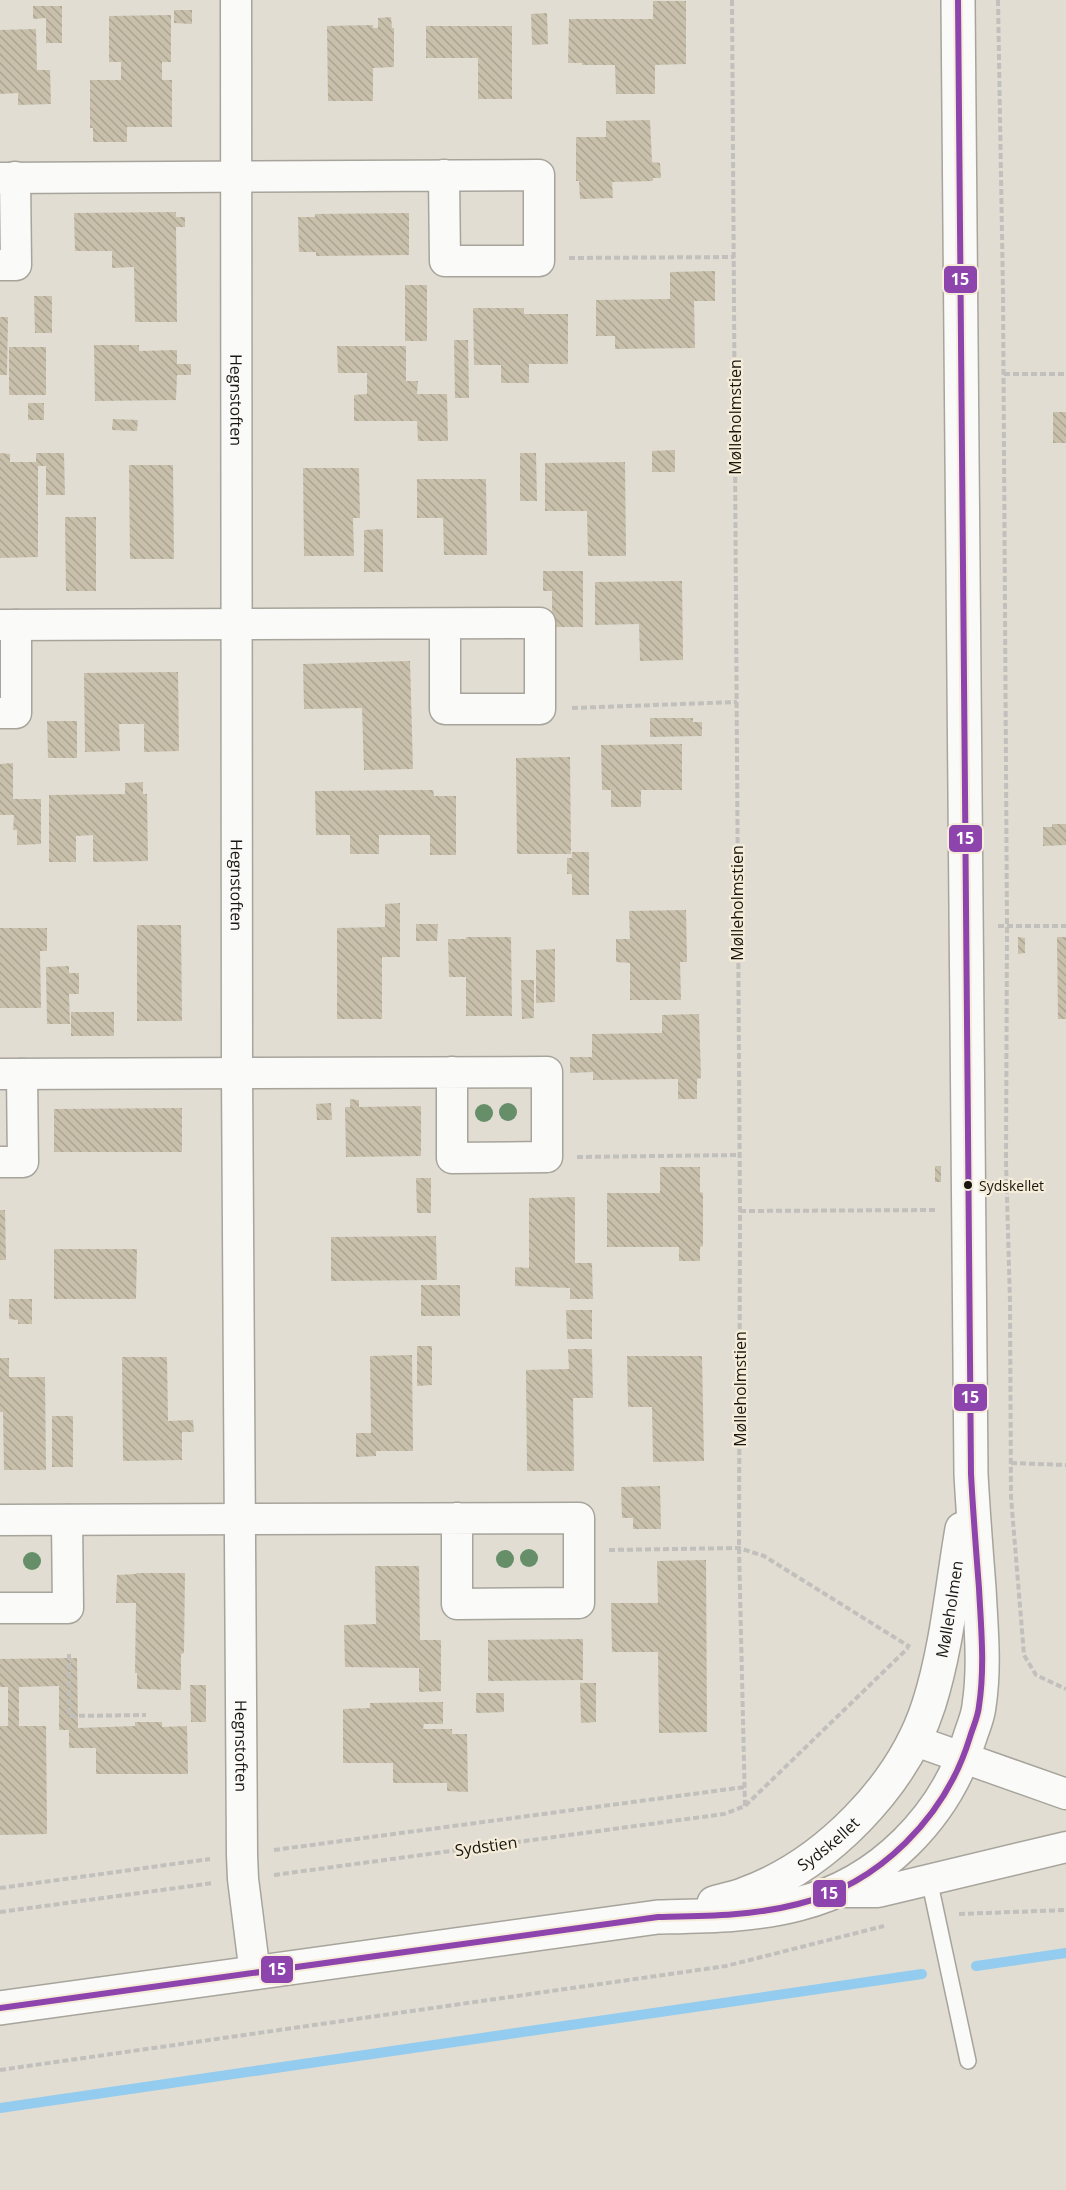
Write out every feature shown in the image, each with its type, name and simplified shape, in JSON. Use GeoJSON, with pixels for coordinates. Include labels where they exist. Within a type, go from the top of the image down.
{"type":"FeatureCollection","features":[{"type":"Feature","properties":{"kind":"street","name":"Hegnstoften"},"geometry":{"type":"LineString","coordinates":[[236,0],[237,1073],[243,1867],[255,1974]]}},
{"type":"Feature","properties":{"kind":"street","name":"Mølleholmen"},"geometry":{"type":"LineString","coordinates":[[958,0],[971,1474],[983,1657],[979,1709],[964,1758]]}},
{"type":"Feature","properties":{"kind":"street"},"geometry":{"type":"LineString","coordinates":[[0,265],[16,265],[8,178],[237,175],[444,175],[539,175],[540,261],[445,261],[444,175]]}},
{"type":"Feature","properties":{"kind":"street"},"geometry":{"type":"LineString","coordinates":[[0,713],[16,713],[8,625],[540,623],[540,709],[445,709],[445,624]]}},
{"type":"Feature","properties":{"kind":"street"},"geometry":{"type":"LineString","coordinates":[[0,1162],[23,1162],[11,1074],[452,1071],[547,1072],[547,1157],[452,1158],[452,1071]]}},
{"type":"Feature","properties":{"kind":"street","name":"Mølleholmen"},"geometry":{"type":"LineString","coordinates":[[913,1740],[928,1705],[942,1653],[971,1474]]}},
{"type":"Feature","properties":{"kind":"street"},"geometry":{"type":"LineString","coordinates":[[0,1520],[457,1518],[579,1518],[579,1604],[457,1604],[457,1518]]}},
{"type":"Feature","properties":{"kind":"street"},"geometry":{"type":"LineString","coordinates":[[0,1608],[68,1608],[68,1520]]}},
{"type":"Feature","properties":{"kind":"street"},"geometry":{"type":"LineString","coordinates":[[913,1740],[1066,1794]]}},
{"type":"Feature","properties":{"kind":"street","name":"Sydskellet"},"geometry":{"type":"LineString","coordinates":[[658,1917],[745,1894],[794,1870],[838,1838],[869,1806],[899,1765],[913,1740]]}},
{"type":"Feature","properties":{"kind":"street","name":"Sydskellet"},"geometry":{"type":"LineString","coordinates":[[0,2008],[658,1917],[742,1915],[799,1904],[835,1892],[876,1868],[912,1837],[942,1800],[964,1758]]}},
{"type":"Feature","properties":{"kind":"street","name":"Sydskellet"},"geometry":{"type":"LineString","coordinates":[[835,1892],[878,1892],[1066,1847]]}},
{"type":"Feature","properties":{"kind":"lane"},"geometry":{"type":"LineString","coordinates":[[929,1879],[968,2061]]}},
{"type":"Feature","properties":{"kind":"path","name":"Mølleholmstien"},"geometry":{"type":"LineString","coordinates":[[732,0],[740,1211],[739,1548],[745,1806]]}},
{"type":"Feature","properties":{"kind":"path"},"geometry":{"type":"LineString","coordinates":[[998,0],[1004,374],[1007,1209],[1011,1497],[1024,1655],[1036,1675],[1066,1689]]}},
{"type":"Feature","properties":{"kind":"path"},"geometry":{"type":"LineString","coordinates":[[539,258],[734,257]]}},
{"type":"Feature","properties":{"kind":"path"},"geometry":{"type":"LineString","coordinates":[[1004,374],[1066,374]]}},
{"type":"Feature","properties":{"kind":"path"},"geometry":{"type":"LineString","coordinates":[[540,709],[737,702]]}},
{"type":"Feature","properties":{"kind":"path"},"geometry":{"type":"LineString","coordinates":[[1007,926],[1066,926]]}},
{"type":"Feature","properties":{"kind":"path"},"geometry":{"type":"LineString","coordinates":[[547,1157],[739,1155]]}},
{"type":"Feature","properties":{"kind":"path"},"geometry":{"type":"LineString","coordinates":[[740,1211],[1007,1209]]}},
{"type":"Feature","properties":{"kind":"path"},"geometry":{"type":"LineString","coordinates":[[1011,1463],[1066,1465]]}},
{"type":"Feature","properties":{"kind":"path"},"geometry":{"type":"LineString","coordinates":[[579,1551],[739,1548],[764,1556],[909,1647],[942,1653]]}},
{"type":"Feature","properties":{"kind":"path","name":"Sydstien"},"geometry":{"type":"LineString","coordinates":[[0,1912],[243,1867],[724,1814],[745,1806],[909,1647]]}},
{"type":"Feature","properties":{"kind":"path"},"geometry":{"type":"LineString","coordinates":[[69,1654],[69,1716],[146,1715]]}},
{"type":"Feature","properties":{"kind":"path"},"geometry":{"type":"LineString","coordinates":[[983,1657],[1024,1655]]}},
{"type":"Feature","properties":{"kind":"path"},"geometry":{"type":"LineString","coordinates":[[0,1888],[243,1867],[745,1787]]}},
{"type":"Feature","properties":{"kind":"path"},"geometry":{"type":"LineString","coordinates":[[937,1917],[980,1912],[1066,1910]]}},
{"type":"Feature","properties":{"kind":"path"},"geometry":{"type":"LineString","coordinates":[[0,2070],[726,1966],[884,1925]]}},
{"type":"Feature","properties":{"kind":"building"},"geometry":{"type":"Polygon","coordinates":[[[653,1],[686,1],[686,64],[655,65],[655,94],[616,94],[615,65],[568,63],[569,19],[653,19],[653,1]]]}},
{"type":"Feature","properties":{"kind":"building"},"geometry":{"type":"Polygon","coordinates":[[[33,6],[62,6],[62,43],[46,43],[46,18],[33,19],[33,6]]]}},
{"type":"Feature","properties":{"kind":"building"},"geometry":{"type":"Polygon","coordinates":[[[174,10],[192,10],[192,24],[174,23],[174,10]]]}},
{"type":"Feature","properties":{"kind":"building"},"geometry":{"type":"Polygon","coordinates":[[[547,13],[548,44],[532,45],[531,14],[547,13]]]}},
{"type":"Feature","properties":{"kind":"building"},"geometry":{"type":"Polygon","coordinates":[[[171,15],[171,62],[162,62],[162,80],[172,80],[172,127],[127,127],[127,142],[93,142],[93,128],[90,128],[90,80],[121,80],[121,62],[109,62],[109,16],[171,15]]]}},
{"type":"Feature","properties":{"kind":"building"},"geometry":{"type":"Polygon","coordinates":[[[391,17],[392,28],[394,28],[394,67],[373,68],[373,101],[328,101],[327,26],[373,25],[373,28],[378,28],[378,18],[391,17]]]}},
{"type":"Feature","properties":{"kind":"building"},"geometry":{"type":"Polygon","coordinates":[[[426,26],[512,26],[512,99],[478,99],[478,58],[426,58],[426,26]]]}},
{"type":"Feature","properties":{"kind":"building"},"geometry":{"type":"Polygon","coordinates":[[[36,29],[37,70],[50,70],[51,104],[18,105],[18,93],[0,94],[0,30],[36,29]]]}},
{"type":"Feature","properties":{"kind":"building"},"geometry":{"type":"Polygon","coordinates":[[[650,120],[652,162],[660,163],[661,178],[653,178],[653,181],[612,182],[613,198],[580,199],[579,181],[576,181],[576,137],[606,137],[606,121],[650,120]]]}},
{"type":"Feature","properties":{"kind":"building"},"geometry":{"type":"Polygon","coordinates":[[[176,212],[176,217],[185,217],[185,227],[176,227],[177,322],[135,322],[134,267],[112,268],[112,251],[75,251],[74,213],[176,212]]]}},
{"type":"Feature","properties":{"kind":"building"},"geometry":{"type":"Polygon","coordinates":[[[409,213],[409,255],[316,256],[316,252],[299,252],[298,217],[315,217],[315,214],[409,213]]]}},
{"type":"Feature","properties":{"kind":"building"},"geometry":{"type":"Polygon","coordinates":[[[715,271],[715,301],[694,301],[695,348],[615,349],[615,336],[596,336],[596,300],[670,299],[670,272],[715,271]]]}},
{"type":"Feature","properties":{"kind":"building"},"geometry":{"type":"Polygon","coordinates":[[[405,285],[427,285],[427,341],[405,341],[405,285]]]}},
{"type":"Feature","properties":{"kind":"building"},"geometry":{"type":"Polygon","coordinates":[[[34,296],[52,296],[52,333],[35,333],[34,296]]]}},
{"type":"Feature","properties":{"kind":"building"},"geometry":{"type":"Polygon","coordinates":[[[473,308],[524,308],[524,314],[568,314],[568,364],[529,364],[529,383],[501,383],[501,365],[474,365],[473,308]]]}},
{"type":"Feature","properties":{"kind":"building"},"geometry":{"type":"Polygon","coordinates":[[[0,317],[8,317],[7,375],[0,375],[0,317]]]}},
{"type":"Feature","properties":{"kind":"building"},"geometry":{"type":"Polygon","coordinates":[[[454,340],[468,340],[469,398],[455,398],[454,340]]]}},
{"type":"Feature","properties":{"kind":"building"},"geometry":{"type":"Polygon","coordinates":[[[94,345],[139,345],[139,351],[177,350],[177,364],[191,364],[191,375],[177,375],[176,400],[95,401],[94,345]]]}},
{"type":"Feature","properties":{"kind":"building"},"geometry":{"type":"Polygon","coordinates":[[[337,346],[406,346],[406,381],[418,381],[417,394],[447,394],[448,441],[418,441],[417,421],[354,421],[354,395],[367,394],[367,373],[338,373],[337,346]]]}},
{"type":"Feature","properties":{"kind":"building"},"geometry":{"type":"Polygon","coordinates":[[[9,347],[46,347],[46,395],[9,395],[9,347]]]}},
{"type":"Feature","properties":{"kind":"building"},"geometry":{"type":"Polygon","coordinates":[[[28,403],[44,403],[44,420],[28,420],[28,403]]]}},
{"type":"Feature","properties":{"kind":"building"},"geometry":{"type":"Polygon","coordinates":[[[1053,412],[1066,412],[1066,443],[1053,443],[1053,412]]]}},
{"type":"Feature","properties":{"kind":"building"},"geometry":{"type":"Polygon","coordinates":[[[113,419],[138,420],[137,431],[112,430],[113,419]]]}},
{"type":"Feature","properties":{"kind":"building"},"geometry":{"type":"Polygon","coordinates":[[[675,450],[675,472],[652,472],[652,451],[675,450]]]}},
{"type":"Feature","properties":{"kind":"building"},"geometry":{"type":"Polygon","coordinates":[[[0,453],[10,454],[10,462],[36,462],[36,453],[64,453],[65,495],[46,495],[46,466],[38,466],[38,557],[0,558],[0,453]]]}},
{"type":"Feature","properties":{"kind":"building"},"geometry":{"type":"Polygon","coordinates":[[[520,453],[536,453],[537,501],[520,501],[520,453]]]}},
{"type":"Feature","properties":{"kind":"building"},"geometry":{"type":"Polygon","coordinates":[[[625,462],[626,556],[588,556],[587,511],[545,511],[545,463],[625,462]]]}},
{"type":"Feature","properties":{"kind":"building"},"geometry":{"type":"Polygon","coordinates":[[[129,465],[173,465],[174,559],[130,559],[129,465]]]}},
{"type":"Feature","properties":{"kind":"building"},"geometry":{"type":"Polygon","coordinates":[[[303,468],[359,468],[360,518],[353,518],[354,556],[304,556],[303,468]]]}},
{"type":"Feature","properties":{"kind":"building"},"geometry":{"type":"Polygon","coordinates":[[[417,479],[486,479],[487,555],[444,555],[443,518],[417,518],[417,479]]]}},
{"type":"Feature","properties":{"kind":"building"},"geometry":{"type":"Polygon","coordinates":[[[65,517],[96,517],[96,591],[66,591],[65,517]]]}},
{"type":"Feature","properties":{"kind":"building"},"geometry":{"type":"Polygon","coordinates":[[[383,529],[383,572],[364,572],[364,530],[383,529]]]}},
{"type":"Feature","properties":{"kind":"building"},"geometry":{"type":"Polygon","coordinates":[[[543,571],[583,571],[583,627],[552,627],[552,591],[543,591],[543,571]]]}},
{"type":"Feature","properties":{"kind":"building"},"geometry":{"type":"Polygon","coordinates":[[[682,581],[683,660],[640,661],[639,624],[595,625],[595,582],[682,581]]]}},
{"type":"Feature","properties":{"kind":"building"},"geometry":{"type":"Polygon","coordinates":[[[410,661],[413,769],[364,770],[362,708],[304,709],[303,664],[410,661]]]}},
{"type":"Feature","properties":{"kind":"building"},"geometry":{"type":"Polygon","coordinates":[[[178,672],[179,751],[144,752],[144,724],[119,724],[120,751],[85,752],[84,673],[178,672]]]}},
{"type":"Feature","properties":{"kind":"building"},"geometry":{"type":"Polygon","coordinates":[[[650,718],[693,718],[693,722],[702,722],[702,736],[650,737],[650,718]]]}},
{"type":"Feature","properties":{"kind":"building"},"geometry":{"type":"Polygon","coordinates":[[[47,721],[77,721],[77,758],[48,758],[47,721]]]}},
{"type":"Feature","properties":{"kind":"building"},"geometry":{"type":"Polygon","coordinates":[[[682,744],[682,790],[641,790],[641,807],[611,807],[611,790],[602,790],[601,745],[682,744]]]}},
{"type":"Feature","properties":{"kind":"building"},"geometry":{"type":"Polygon","coordinates":[[[570,757],[571,854],[517,854],[516,758],[570,757]]]}},
{"type":"Feature","properties":{"kind":"building"},"geometry":{"type":"Polygon","coordinates":[[[13,763],[13,799],[41,799],[41,844],[17,845],[17,830],[13,830],[14,815],[0,815],[0,764],[13,763]]]}},
{"type":"Feature","properties":{"kind":"building"},"geometry":{"type":"Polygon","coordinates":[[[143,782],[143,794],[147,794],[148,861],[93,862],[93,835],[76,836],[76,862],[49,862],[49,795],[125,794],[125,783],[143,782]]]}},
{"type":"Feature","properties":{"kind":"building"},"geometry":{"type":"Polygon","coordinates":[[[433,790],[434,796],[456,796],[456,855],[430,855],[430,835],[379,835],[379,854],[350,854],[350,835],[316,835],[315,791],[433,790]]]}},
{"type":"Feature","properties":{"kind":"building"},"geometry":{"type":"Polygon","coordinates":[[[1052,824],[1066,824],[1066,845],[1043,846],[1043,827],[1052,827],[1052,824]]]}},
{"type":"Feature","properties":{"kind":"building"},"geometry":{"type":"Polygon","coordinates":[[[572,852],[589,852],[589,895],[572,895],[572,874],[567,874],[567,858],[572,858],[572,852]]]}},
{"type":"Feature","properties":{"kind":"building"},"geometry":{"type":"Polygon","coordinates":[[[400,903],[400,957],[382,957],[382,1019],[337,1019],[337,928],[385,927],[385,904],[400,903]]]}},
{"type":"Feature","properties":{"kind":"building"},"geometry":{"type":"Polygon","coordinates":[[[686,910],[687,962],[680,962],[681,1000],[630,1000],[630,963],[616,962],[616,939],[630,939],[629,911],[686,910]]]}},
{"type":"Feature","properties":{"kind":"building"},"geometry":{"type":"Polygon","coordinates":[[[416,924],[438,924],[437,941],[416,941],[416,924]]]}},
{"type":"Feature","properties":{"kind":"building"},"geometry":{"type":"Polygon","coordinates":[[[137,925],[181,925],[182,1021],[137,1021],[137,925]]]}},
{"type":"Feature","properties":{"kind":"building"},"geometry":{"type":"Polygon","coordinates":[[[0,928],[47,928],[47,951],[40,951],[41,1008],[0,1008],[0,928]]]}},
{"type":"Feature","properties":{"kind":"building"},"geometry":{"type":"Polygon","coordinates":[[[466,937],[511,937],[512,1016],[466,1016],[466,977],[449,977],[448,939],[466,939],[466,937]]]}},
{"type":"Feature","properties":{"kind":"building"},"geometry":{"type":"Polygon","coordinates":[[[1018,937],[1025,938],[1025,953],[1018,954],[1018,937]]]}},
{"type":"Feature","properties":{"kind":"building"},"geometry":{"type":"Polygon","coordinates":[[[1057,937],[1066,937],[1066,1019],[1058,1019],[1057,937]]]}},
{"type":"Feature","properties":{"kind":"building"},"geometry":{"type":"Polygon","coordinates":[[[555,949],[555,1002],[536,1003],[536,950],[555,949]]]}},
{"type":"Feature","properties":{"kind":"building"},"geometry":{"type":"Polygon","coordinates":[[[69,966],[69,973],[79,973],[79,994],[69,994],[70,1024],[47,1024],[46,967],[69,966]]]}},
{"type":"Feature","properties":{"kind":"building"},"geometry":{"type":"Polygon","coordinates":[[[521,980],[534,980],[534,1018],[522,1019],[521,980]]]}},
{"type":"Feature","properties":{"kind":"building"},"geometry":{"type":"Polygon","coordinates":[[[71,1012],[114,1012],[114,1036],[71,1036],[71,1012]]]}},
{"type":"Feature","properties":{"kind":"building"},"geometry":{"type":"Polygon","coordinates":[[[699,1014],[701,1078],[697,1079],[697,1099],[678,1099],[678,1079],[593,1080],[593,1072],[570,1073],[570,1057],[592,1057],[592,1034],[662,1033],[662,1015],[699,1014]]]}},
{"type":"Feature","properties":{"kind":"building"},"geometry":{"type":"Polygon","coordinates":[[[350,1099],[359,1100],[359,1107],[421,1106],[421,1156],[346,1157],[345,1107],[350,1107],[350,1099]]]}},
{"type":"Feature","properties":{"kind":"building"},"geometry":{"type":"Polygon","coordinates":[[[331,1103],[332,1120],[317,1120],[316,1104],[331,1103]]]}},
{"type":"Feature","properties":{"kind":"building"},"geometry":{"type":"Polygon","coordinates":[[[182,1108],[182,1152],[54,1152],[54,1109],[182,1108]]]}},
{"type":"Feature","properties":{"kind":"building"},"geometry":{"type":"Polygon","coordinates":[[[935,1166],[941,1166],[941,1182],[935,1182],[935,1166]]]}},
{"type":"Feature","properties":{"kind":"building"},"geometry":{"type":"Polygon","coordinates":[[[660,1167],[700,1167],[700,1192],[703,1193],[703,1246],[700,1247],[700,1261],[679,1261],[679,1247],[607,1247],[607,1193],[660,1193],[660,1167]]]}},
{"type":"Feature","properties":{"kind":"building"},"geometry":{"type":"Polygon","coordinates":[[[416,1178],[431,1178],[431,1213],[417,1213],[416,1178]]]}},
{"type":"Feature","properties":{"kind":"building"},"geometry":{"type":"Polygon","coordinates":[[[575,1197],[575,1263],[592,1263],[593,1299],[570,1299],[570,1288],[515,1286],[515,1267],[529,1268],[529,1198],[575,1197]]]}},
{"type":"Feature","properties":{"kind":"building"},"geometry":{"type":"Polygon","coordinates":[[[0,1210],[5,1210],[6,1260],[0,1260],[0,1210]]]}},
{"type":"Feature","properties":{"kind":"building"},"geometry":{"type":"Polygon","coordinates":[[[436,1236],[437,1280],[331,1281],[331,1237],[436,1236]]]}},
{"type":"Feature","properties":{"kind":"building"},"geometry":{"type":"Polygon","coordinates":[[[54,1249],[137,1249],[136,1299],[54,1299],[54,1249]]]}},
{"type":"Feature","properties":{"kind":"building"},"geometry":{"type":"Polygon","coordinates":[[[421,1285],[460,1285],[460,1316],[421,1316],[421,1285]]]}},
{"type":"Feature","properties":{"kind":"building"},"geometry":{"type":"Polygon","coordinates":[[[9,1299],[32,1299],[32,1324],[18,1324],[18,1320],[9,1319],[9,1299]]]}},
{"type":"Feature","properties":{"kind":"building"},"geometry":{"type":"Polygon","coordinates":[[[566,1310],[592,1310],[592,1339],[567,1339],[566,1310]]]}},
{"type":"Feature","properties":{"kind":"building"},"geometry":{"type":"Polygon","coordinates":[[[417,1346],[432,1346],[432,1385],[417,1386],[417,1346]]]}},
{"type":"Feature","properties":{"kind":"building"},"geometry":{"type":"Polygon","coordinates":[[[568,1349],[592,1349],[593,1398],[573,1398],[574,1471],[527,1471],[526,1370],[569,1369],[568,1349]]]}},
{"type":"Feature","properties":{"kind":"building"},"geometry":{"type":"Polygon","coordinates":[[[412,1355],[413,1451],[376,1451],[376,1456],[356,1457],[356,1433],[371,1433],[370,1356],[412,1355]]]}},
{"type":"Feature","properties":{"kind":"building"},"geometry":{"type":"Polygon","coordinates":[[[627,1356],[702,1356],[704,1461],[653,1462],[652,1407],[628,1407],[627,1356]]]}},
{"type":"Feature","properties":{"kind":"building"},"geometry":{"type":"Polygon","coordinates":[[[122,1357],[167,1357],[168,1421],[193,1420],[194,1432],[182,1432],[182,1460],[123,1461],[122,1357]]]}},
{"type":"Feature","properties":{"kind":"building"},"geometry":{"type":"Polygon","coordinates":[[[0,1358],[9,1358],[9,1377],[45,1377],[46,1470],[4,1470],[3,1412],[0,1412],[0,1358]]]}},
{"type":"Feature","properties":{"kind":"building"},"geometry":{"type":"Polygon","coordinates":[[[52,1416],[73,1416],[73,1467],[52,1467],[52,1416]]]}},
{"type":"Feature","properties":{"kind":"building"},"geometry":{"type":"Polygon","coordinates":[[[660,1486],[661,1529],[633,1529],[633,1518],[622,1518],[621,1487],[660,1486]]]}},
{"type":"Feature","properties":{"kind":"building"},"geometry":{"type":"Polygon","coordinates":[[[706,1560],[707,1732],[659,1733],[658,1652],[612,1652],[611,1603],[658,1603],[657,1561],[706,1560]]]}},
{"type":"Feature","properties":{"kind":"building"},"geometry":{"type":"Polygon","coordinates":[[[375,1566],[419,1566],[420,1640],[441,1640],[441,1691],[419,1692],[419,1668],[345,1667],[344,1625],[376,1624],[375,1566]]]}},
{"type":"Feature","properties":{"kind":"building"},"geometry":{"type":"Polygon","coordinates":[[[185,1573],[181,1690],[137,1689],[137,1673],[135,1673],[136,1603],[116,1603],[117,1575],[185,1573]]]}},
{"type":"Feature","properties":{"kind":"building"},"geometry":{"type":"Polygon","coordinates":[[[583,1639],[583,1680],[488,1681],[488,1640],[583,1639]]]}},
{"type":"Feature","properties":{"kind":"building"},"geometry":{"type":"Polygon","coordinates":[[[77,1658],[78,1728],[135,1726],[135,1722],[162,1722],[162,1727],[187,1726],[188,1774],[96,1774],[96,1748],[69,1748],[69,1730],[59,1730],[59,1686],[19,1687],[19,1726],[46,1726],[47,1834],[0,1835],[0,1726],[8,1726],[8,1687],[0,1687],[0,1659],[77,1658]]]}},
{"type":"Feature","properties":{"kind":"building"},"geometry":{"type":"Polygon","coordinates":[[[580,1683],[596,1683],[596,1722],[581,1723],[580,1683]]]}},
{"type":"Feature","properties":{"kind":"building"},"geometry":{"type":"Polygon","coordinates":[[[190,1685],[206,1685],[206,1722],[191,1722],[190,1685]]]}},
{"type":"Feature","properties":{"kind":"building"},"geometry":{"type":"Polygon","coordinates":[[[476,1693],[504,1693],[504,1712],[476,1713],[476,1693]]]}},
{"type":"Feature","properties":{"kind":"building"},"geometry":{"type":"Polygon","coordinates":[[[443,1702],[443,1724],[424,1724],[423,1729],[452,1729],[452,1734],[467,1734],[468,1792],[447,1791],[447,1783],[393,1783],[393,1763],[343,1763],[343,1709],[370,1708],[370,1703],[443,1702]]]}},
{"type":"Feature","properties":{"kind":"waterway"},"geometry":{"type":"LineString","coordinates":[[976,1966],[1066,1953]]}},
{"type":"Feature","properties":{"kind":"waterway"},"geometry":{"type":"LineString","coordinates":[[0,2108],[922,1974]]}},
{"type":"Feature","properties":{"kind":"transit line","name":"15"},"geometry":{"type":"LineString","coordinates":[[0,2008],[658,1917],[746,1913],[798,1904],[856,1881],[906,1843],[945,1794],[959,1766],[978,1714],[982,1662],[971,1474],[958,0]]}},
{"type":"Feature","properties":{"kind":"place","name":"Sydskellet"},"geometry":{"type":"Point","coordinates":[968,1185]}}]}
